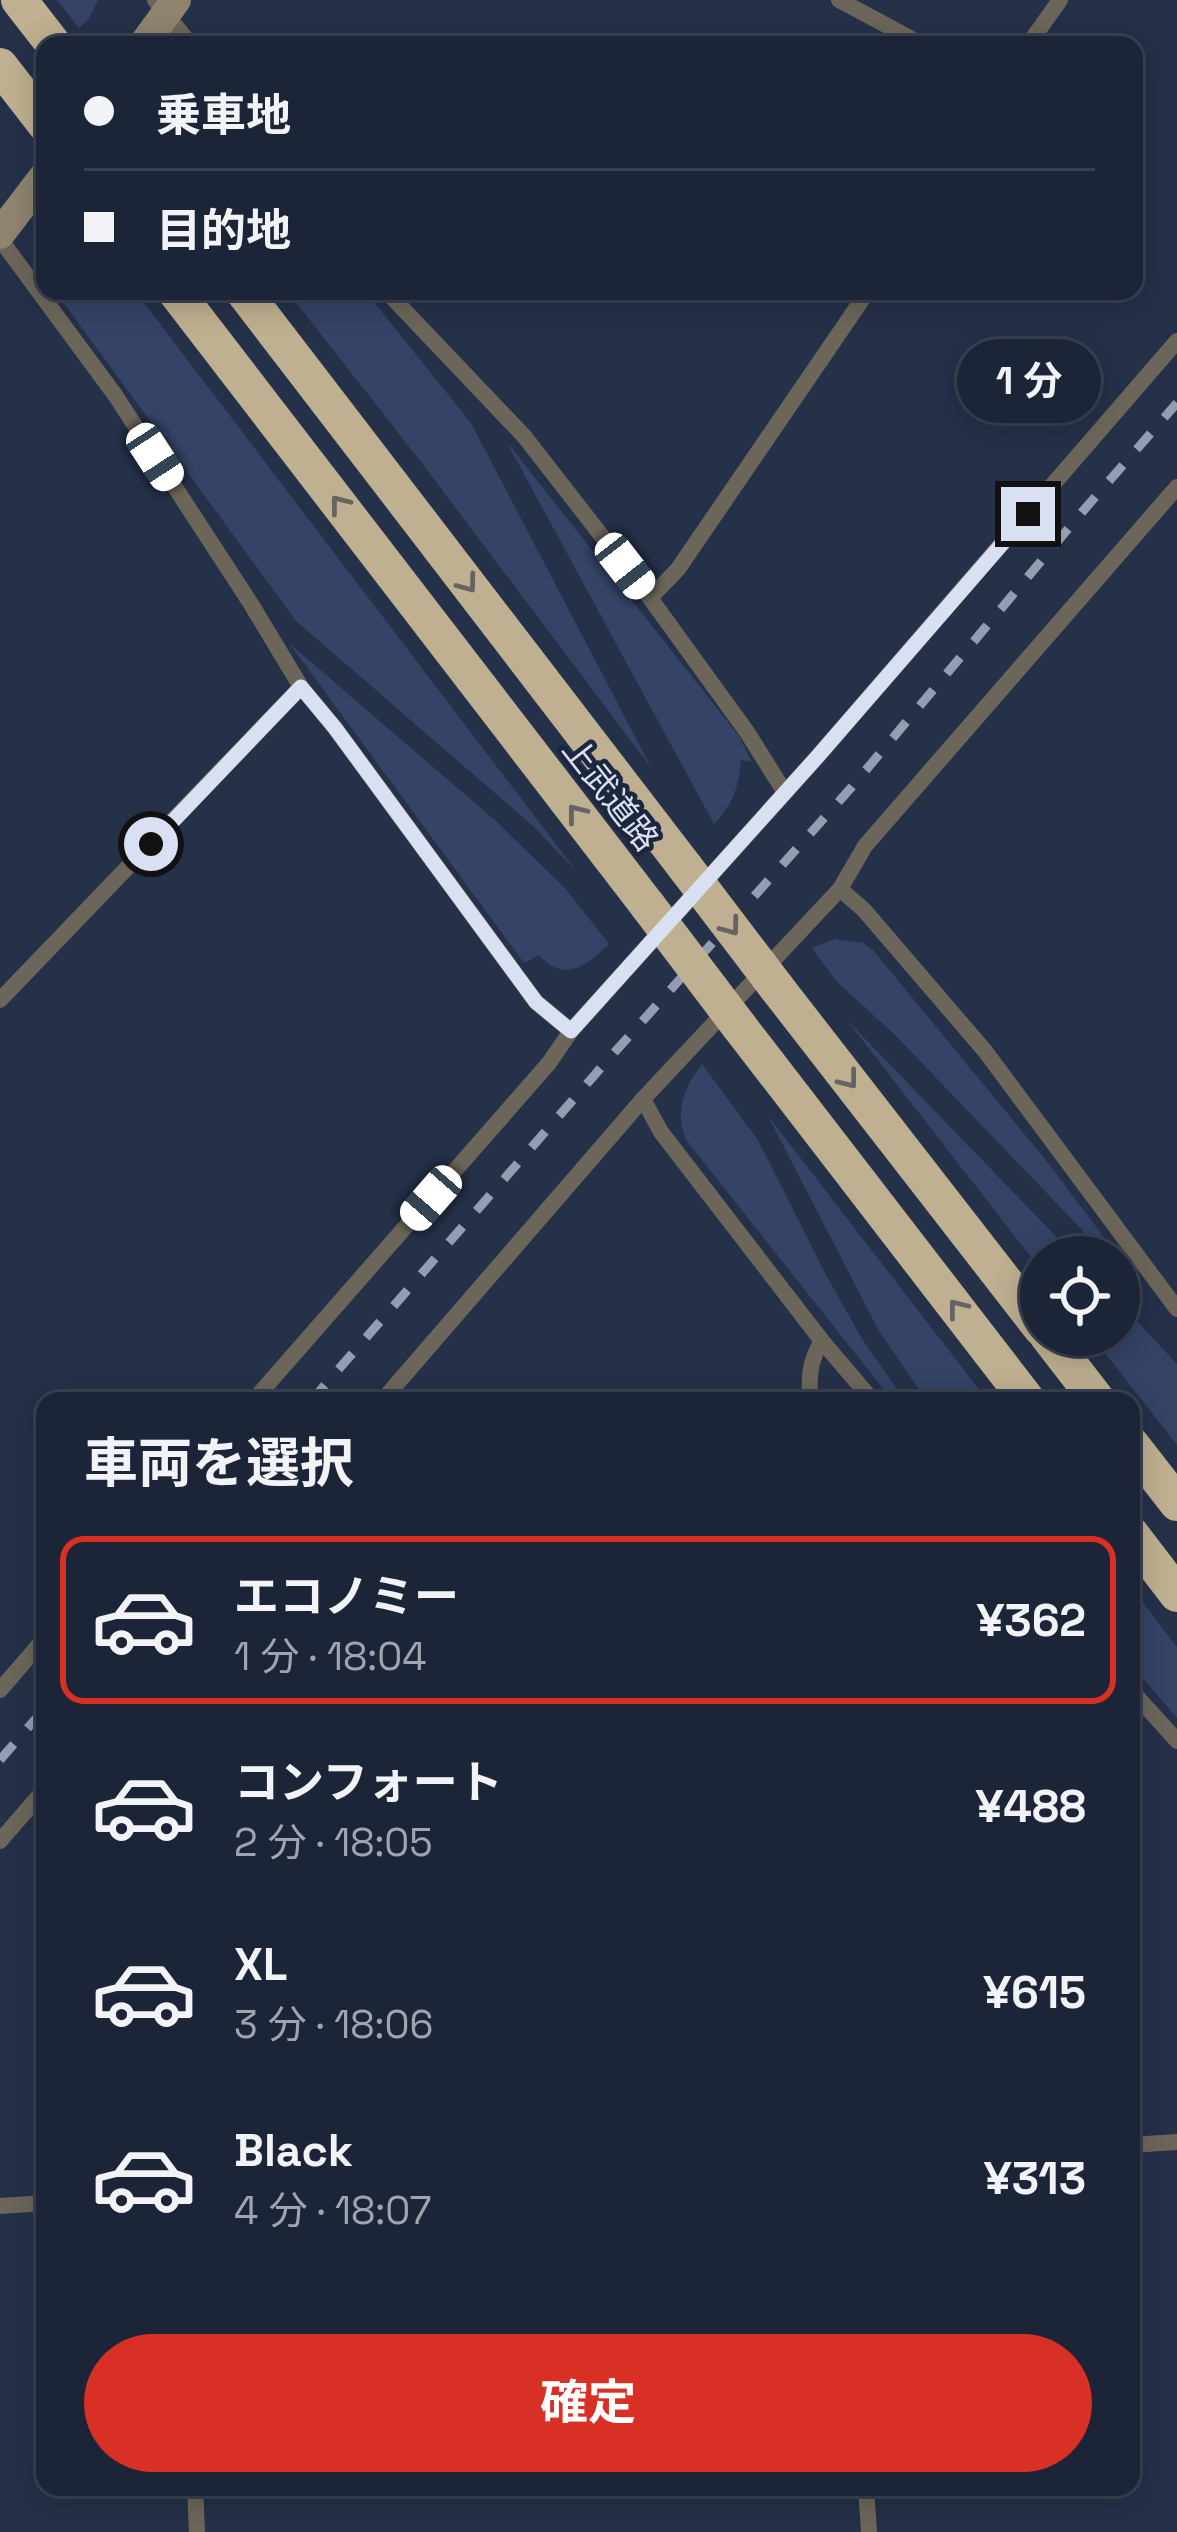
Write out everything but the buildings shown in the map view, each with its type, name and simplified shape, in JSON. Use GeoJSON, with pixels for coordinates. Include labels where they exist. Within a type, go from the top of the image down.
{"type":"FeatureCollection","features":[{"type":"Feature","properties":{"kind":"highway"},"geometry":{"type":"LineString","coordinates":[[19,0],[47,36]]}},
{"type":"Feature","properties":{"kind":"highway"},"geometry":{"type":"LineString","coordinates":[[0,66],[35,111]]}},
{"type":"Feature","properties":{"kind":"highway","name":"上武道路"},"geometry":{"type":"LineString","coordinates":[[183,300],[1021,1392]]}},
{"type":"Feature","properties":{"kind":"highway","name":"上武道路"},"geometry":{"type":"LineString","coordinates":[[250,300],[1020,1301]]}},
{"type":"Feature","properties":{"kind":"highway"},"geometry":{"type":"LineString","coordinates":[[1063,1356],[1091,1392]]}},
{"type":"Feature","properties":{"kind":"highway"},"geometry":{"type":"LineString","coordinates":[[1140,1456],[1177,1503]]}},
{"type":"Feature","properties":{"kind":"highway"},"geometry":{"type":"LineString","coordinates":[[1140,1546],[1177,1594]]}},
{"type":"Feature","properties":{"kind":"main road"},"geometry":{"type":"LineString","coordinates":[[148,36],[166,5]]}},
{"type":"Feature","properties":{"kind":"main road"},"geometry":{"type":"LineString","coordinates":[[0,236],[36,187]]}},
{"type":"Feature","properties":{"kind":"lane"},"geometry":{"type":"LineString","coordinates":[[839,0],[906,36]]}},
{"type":"Feature","properties":{"kind":"lane"},"geometry":{"type":"LineString","coordinates":[[1034,36],[1060,0]]}},
{"type":"Feature","properties":{"kind":"lane"},"geometry":{"type":"LineString","coordinates":[[166,5],[185,36]]}},
{"type":"Feature","properties":{"kind":"lane"},"geometry":{"type":"LineString","coordinates":[[0,236],[36,286]]}},
{"type":"Feature","properties":{"kind":"lane"},"geometry":{"type":"LineString","coordinates":[[46,300],[115,395],[301,687],[536,1002],[571,1031]]}},
{"type":"Feature","properties":{"kind":"lane"},"geometry":{"type":"LineString","coordinates":[[395,300],[524,436],[650,598],[784,791]]}},
{"type":"Feature","properties":{"kind":"lane"},"geometry":{"type":"LineString","coordinates":[[650,598],[678,569],[862,300]]}},
{"type":"Feature","properties":{"kind":"lane"},"geometry":{"type":"LineString","coordinates":[[261,1392],[1177,341]]}},
{"type":"Feature","properties":{"kind":"lane"},"geometry":{"type":"LineString","coordinates":[[390,1392],[643,1099],[840,889],[865,846],[1177,487]]}},
{"type":"Feature","properties":{"kind":"lane"},"geometry":{"type":"LineString","coordinates":[[0,1000],[301,687]]}},
{"type":"Feature","properties":{"kind":"lane"},"geometry":{"type":"LineString","coordinates":[[840,889],[864,910],[985,1052],[1177,1309]]}},
{"type":"Feature","properties":{"kind":"lane"},"geometry":{"type":"LineString","coordinates":[[643,1099],[661,1132],[865,1392]]}},
{"type":"Feature","properties":{"kind":"lane"},"geometry":{"type":"LineString","coordinates":[[810,1392],[809,1372],[822,1340]]}},
{"type":"Feature","properties":{"kind":"lane"},"geometry":{"type":"LineString","coordinates":[[0,1690],[36,1649]]}},
{"type":"Feature","properties":{"kind":"lane"},"geometry":{"type":"LineString","coordinates":[[1140,1700],[1177,1741]]}},
{"type":"Feature","properties":{"kind":"lane"},"geometry":{"type":"LineString","coordinates":[[0,1841],[36,1799]]}},
{"type":"Feature","properties":{"kind":"lane"},"geometry":{"type":"LineString","coordinates":[[1140,2145],[1177,2143]]}},
{"type":"Feature","properties":{"kind":"lane"},"geometry":{"type":"LineString","coordinates":[[0,2206],[36,2204]]}},
{"type":"Feature","properties":{"kind":"lane"},"geometry":{"type":"LineString","coordinates":[[195,2496],[197,2532]]}},
{"type":"Feature","properties":{"kind":"lane"},"geometry":{"type":"LineString","coordinates":[[867,2496],[869,2532]]}},
{"type":"Feature","properties":{"kind":"shaded area"},"geometry":{"type":"Polygon","coordinates":[[[57,0],[98,0],[79,28],[57,0]]]}},
{"type":"Feature","properties":{"kind":"shaded area"},"geometry":{"type":"Polygon","coordinates":[[[62,300],[142,300],[577,872],[534,827],[296,621],[62,300]]]}},
{"type":"Feature","properties":{"kind":"shaded area"},"geometry":{"type":"Polygon","coordinates":[[[294,300],[372,300],[471,423],[652,769],[294,300]]]}},
{"type":"Feature","properties":{"kind":"shaded area"},"geometry":{"type":"Polygon","coordinates":[[[506,441],[739,736],[752,762],[741,760],[734,795],[714,824],[506,441]]]}},
{"type":"Feature","properties":{"kind":"shaded area"},"geometry":{"type":"Polygon","coordinates":[[[289,643],[496,821],[565,888],[609,944],[576,968],[558,968],[539,955],[524,963],[289,643]]]}},
{"type":"Feature","properties":{"kind":"shaded area"},"geometry":{"type":"Polygon","coordinates":[[[834,939],[863,943],[873,950],[1103,1236],[1088,1236],[895,1035],[837,982],[812,948],[834,939]]]}},
{"type":"Feature","properties":{"kind":"shaded area"},"geometry":{"type":"Polygon","coordinates":[[[846,1019],[1056,1236],[1020,1236],[1020,1243],[846,1019]]]}},
{"type":"Feature","properties":{"kind":"shaded area"},"geometry":{"type":"Polygon","coordinates":[[[702,1064],[758,1140],[826,1275],[899,1392],[886,1392],[686,1140],[681,1119],[691,1081],[702,1064]]]}},
{"type":"Feature","properties":{"kind":"shaded area"},"geometry":{"type":"Polygon","coordinates":[[[768,1116],[981,1392],[921,1392],[879,1331],[768,1116]]]}},
{"type":"Feature","properties":{"kind":"shaded area"},"geometry":{"type":"Polygon","coordinates":[[[1140,1324],[1177,1364],[1177,1445],[1107,1356],[1140,1356],[1140,1324]]]}},
{"type":"Feature","properties":{"kind":"shaded area"},"geometry":{"type":"Polygon","coordinates":[[[1140,1599],[1177,1647],[1177,1718],[1140,1675],[1140,1599]]]}},
{"type":"Feature","properties":{"kind":"railway"},"geometry":{"type":"LineString","coordinates":[[319,1392],[850,789],[1177,403]]}},
{"type":"Feature","properties":{"kind":"railway"},"geometry":{"type":"LineString","coordinates":[[0,1760],[36,1718]]}},
{"type":"Feature","properties":{"kind":"route"},"geometry":{"type":"LineString","coordinates":[[151,844],[301,687],[536,1002],[571,1031],[1028,514]]}}]}
